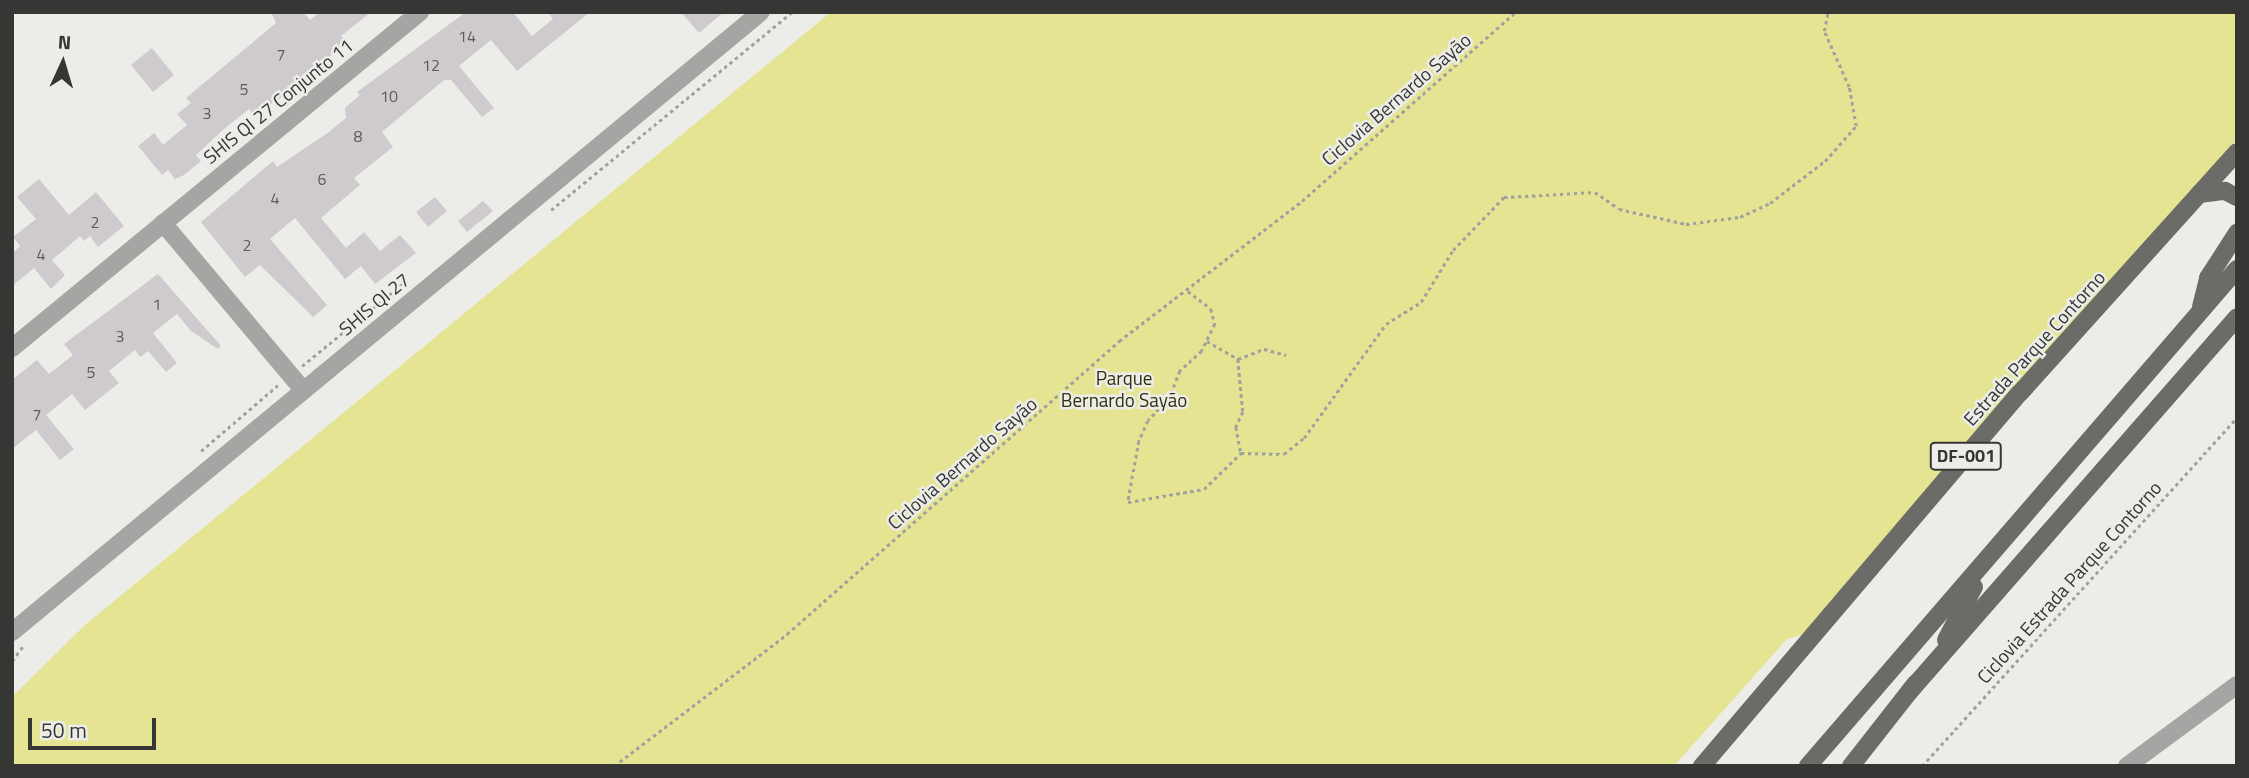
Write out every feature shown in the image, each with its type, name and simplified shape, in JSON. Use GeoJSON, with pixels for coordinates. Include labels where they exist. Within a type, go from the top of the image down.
{"type":"FeatureCollection","features":[{"type":"Feature","properties":{"kind":"main road","name":"Estrada Parque Contorno"},"geometry":{"type":"LineString","coordinates":[[1702,766],[2020,393],[2237,152]]}},
{"type":"Feature","properties":{"kind":"main road"},"geometry":{"type":"LineString","coordinates":[[2199,194],[2225,191],[2237,197]]}},
{"type":"Feature","properties":{"kind":"main road"},"geometry":{"type":"LineString","coordinates":[[2201,307],[2208,278],[2237,233]]}},
{"type":"Feature","properties":{"kind":"main road"},"geometry":{"type":"LineString","coordinates":[[1808,766],[1987,561],[2201,307],[2237,269]]}},
{"type":"Feature","properties":{"kind":"main road"},"geometry":{"type":"LineString","coordinates":[[1909,692],[2237,317]]}},
{"type":"Feature","properties":{"kind":"main road"},"geometry":{"type":"LineString","coordinates":[[1851,766],[1949,636],[1987,561]]}},
{"type":"Feature","properties":{"kind":"street","name":"SHIS QI 27 Conjunto 11"},"geometry":{"type":"LineString","coordinates":[[12,348],[420,12]]}},
{"type":"Feature","properties":{"kind":"street","name":"SHIS QI 27"},"geometry":{"type":"LineString","coordinates":[[14,632],[761,12]]}},
{"type":"Feature","properties":{"kind":"street"},"geometry":{"type":"LineString","coordinates":[[163,223],[303,390]]}},
{"type":"Feature","properties":{"kind":"street"},"geometry":{"type":"LineString","coordinates":[[2127,766],[2237,685]]}},
{"type":"Feature","properties":{"kind":"path","name":"Ciclovia Bernardo Sayão"},"geometry":{"type":"LineString","coordinates":[[614,766],[787,634],[1119,341],[1188,292],[1302,201],[1516,12]]}},
{"type":"Feature","properties":{"kind":"path"},"geometry":{"type":"LineString","coordinates":[[1188,292],[1211,309],[1215,324],[1207,341],[1180,371],[1169,399],[1148,421],[1139,441],[1128,502],[1204,489],[1241,453],[1284,454],[1304,438],[1386,324],[1421,302],[1453,250],[1504,197],[1595,192],[1619,209],[1686,224],[1740,217],[1781,195],[1825,162],[1856,127],[1849,87],[1824,30],[1828,12]]}},
{"type":"Feature","properties":{"kind":"path"},"geometry":{"type":"LineString","coordinates":[[1207,341],[1238,359]]}},
{"type":"Feature","properties":{"kind":"path"},"geometry":{"type":"LineString","coordinates":[[1238,359],[1264,349],[1286,355]]}},
{"type":"Feature","properties":{"kind":"path"},"geometry":{"type":"LineString","coordinates":[[1238,359],[1243,412],[1236,427],[1241,453]]}},
{"type":"Feature","properties":{"kind":"path","name":"Ciclovia Estrada Parque Contorno"},"geometry":{"type":"LineString","coordinates":[[1922,766],[2237,417]]}},
{"type":"Feature","properties":{"kind":"green space","name":"Parque Bernardo Sayão"},"geometry":{"type":"Polygon","coordinates":[[[831,12],[2237,12],[2237,139],[1819,630],[1787,639],[1674,766],[12,766],[12,697],[85,625],[831,12]]]}},
{"type":"Feature","properties":{"kind":"building"},"geometry":{"type":"Polygon","coordinates":[[[271,12],[303,12],[310,20],[320,12],[371,12],[341,36],[345,40],[335,52],[287,94],[253,115],[249,109],[224,129],[196,155],[201,161],[184,175],[175,179],[168,170],[162,175],[138,146],[154,133],[163,145],[187,125],[177,114],[191,103],[186,98],[276,23],[271,12]]]}},
{"type":"Feature","properties":{"kind":"building"},"geometry":{"type":"Polygon","coordinates":[[[466,12],[513,12],[532,36],[553,19],[548,12],[590,12],[517,71],[491,40],[459,66],[494,108],[482,117],[451,80],[444,80],[382,132],[393,147],[354,178],[360,185],[321,218],[346,248],[364,232],[380,251],[400,235],[416,253],[375,284],[361,266],[345,279],[295,218],[270,239],[327,305],[313,317],[260,265],[245,277],[201,222],[273,161],[277,167],[329,132],[346,118],[345,108],[360,95],[357,92],[466,12]]]}},
{"type":"Feature","properties":{"kind":"building"},"geometry":{"type":"Polygon","coordinates":[[[681,12],[724,12],[699,33],[681,12]]]}},
{"type":"Feature","properties":{"kind":"building"},"geometry":{"type":"Polygon","coordinates":[[[152,48],[174,75],[153,92],[131,65],[152,48]]]}},
{"type":"Feature","properties":{"kind":"building"},"geometry":{"type":"Polygon","coordinates":[[[39,179],[69,215],[96,192],[124,226],[98,247],[90,236],[84,241],[80,236],[52,260],[65,275],[51,289],[34,268],[12,286],[12,254],[20,246],[13,237],[36,219],[17,197],[39,179]]]}},
{"type":"Feature","properties":{"kind":"building"},"geometry":{"type":"Polygon","coordinates":[[[435,197],[447,211],[428,227],[416,212],[435,197]]]}},
{"type":"Feature","properties":{"kind":"building"},"geometry":{"type":"Polygon","coordinates":[[[483,201],[493,211],[467,232],[458,221],[483,201]]]}},
{"type":"Feature","properties":{"kind":"building"},"geometry":{"type":"Polygon","coordinates":[[[158,274],[221,346],[218,349],[191,331],[177,314],[153,333],[177,363],[166,372],[148,351],[140,357],[135,350],[109,371],[119,383],[85,410],[72,394],[46,415],[74,449],[60,460],[36,430],[12,449],[12,380],[37,360],[49,374],[73,355],[64,344],[158,274]]]}}]}
